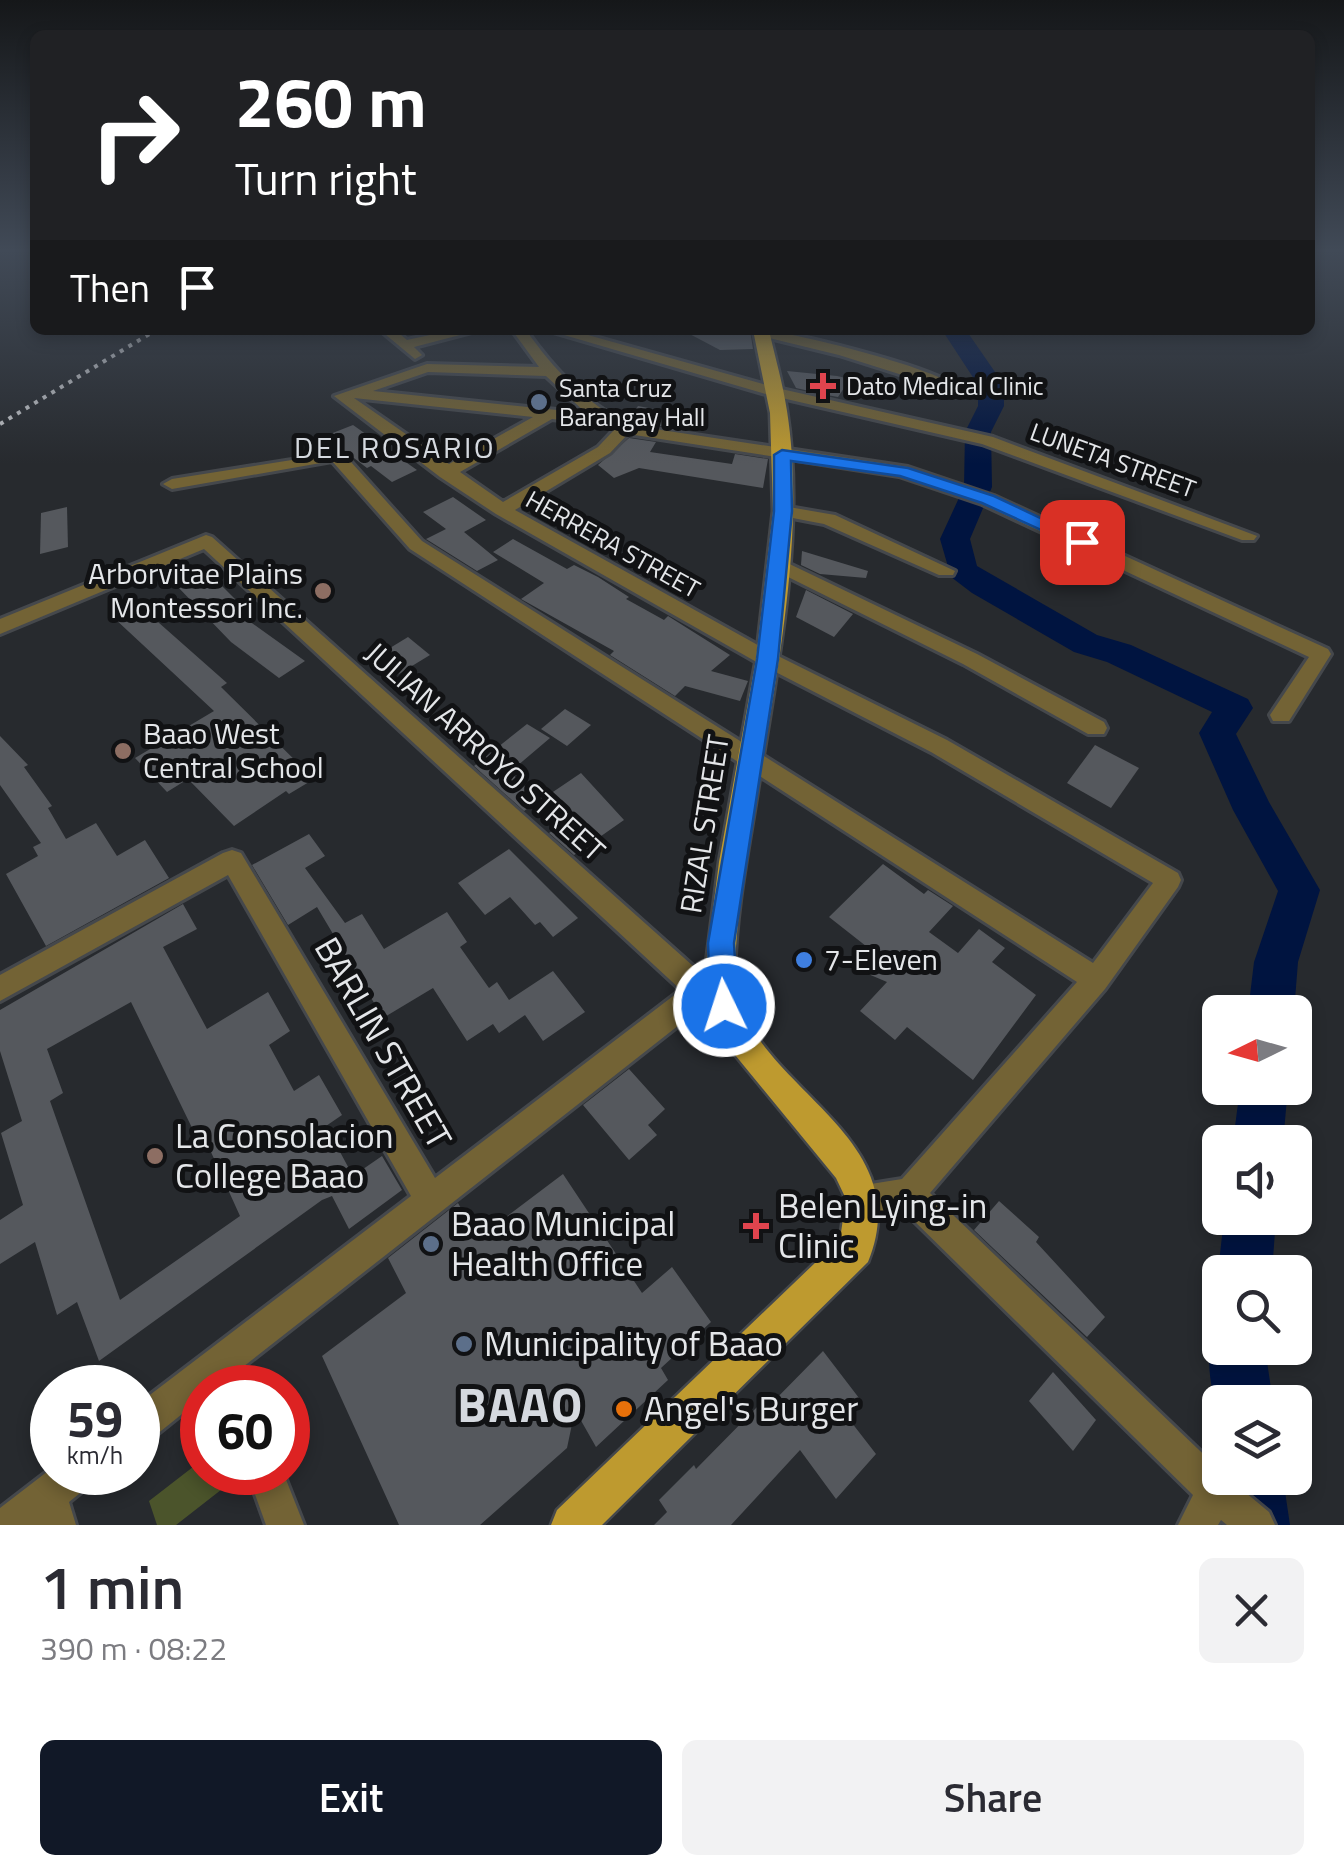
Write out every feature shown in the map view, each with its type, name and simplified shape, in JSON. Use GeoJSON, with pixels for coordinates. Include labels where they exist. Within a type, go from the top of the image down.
{"type":"FeatureCollection","features":[{"type":"Feature","properties":{"kind":"main road","name":"RIZAL STREET"},"geometry":{"type":"LineString","coordinates":[[762,335],[782,455],[783,511],[767,659],[712,998],[767,1074],[848,1166],[863,1198]]}},
{"type":"Feature","properties":{"kind":"main road"},"geometry":{"type":"LineString","coordinates":[[575,1524],[855,1249],[862,1224],[863,1198]]}},
{"type":"Feature","properties":{"kind":"street"},"geometry":{"type":"LineString","coordinates":[[393,335],[428,368]]}},
{"type":"Feature","properties":{"kind":"street"},"geometry":{"type":"LineString","coordinates":[[404,345],[449,335]]}},
{"type":"Feature","properties":{"kind":"street"},"geometry":{"type":"LineString","coordinates":[[523,335],[546,372],[604,420],[624,429],[902,471],[988,500],[1322,654],[1280,715]]}},
{"type":"Feature","properties":{"kind":"street","name":"LUNETA STREET"},"geometry":{"type":"LineString","coordinates":[[572,335],[774,392],[979,438],[1248,536]]}},
{"type":"Feature","properties":{"kind":"street"},"geometry":{"type":"LineString","coordinates":[[777,335],[942,383]]}},
{"type":"Feature","properties":{"kind":"street"},"geometry":{"type":"LineString","coordinates":[[348,394],[428,368],[546,372]]}},
{"type":"Feature","properties":{"kind":"street"},"geometry":{"type":"LineString","coordinates":[[348,394],[604,420]]}},
{"type":"Feature","properties":{"kind":"street","name":"HERRERA STREET"},"geometry":{"type":"LineString","coordinates":[[348,394],[446,473],[502,510],[767,659],[938,746],[1168,880],[1096,980]]}},
{"type":"Feature","properties":{"kind":"street"},"geometry":{"type":"LineString","coordinates":[[446,473],[549,414]]}},
{"type":"Feature","properties":{"kind":"street"},"geometry":{"type":"LineString","coordinates":[[502,510],[604,450],[624,429]]}},
{"type":"Feature","properties":{"kind":"street"},"geometry":{"type":"LineString","coordinates":[[172,484],[336,454],[416,545],[1096,980],[908,1194],[863,1198]]}},
{"type":"Feature","properties":{"kind":"street"},"geometry":{"type":"LineString","coordinates":[[783,511],[829,519],[946,571]]}},
{"type":"Feature","properties":{"kind":"street","name":"JULIAN ARROYO STREET"},"geometry":{"type":"LineString","coordinates":[[4,625],[206,541],[712,998]]}},
{"type":"Feature","properties":{"kind":"street"},"geometry":{"type":"LineString","coordinates":[[777,564],[920,634],[1096,728]]}},
{"type":"Feature","properties":{"kind":"street","name":"BARLIN STREET"},"geometry":{"type":"LineString","coordinates":[[0,989],[232,860],[430,1199],[712,998]]}},
{"type":"Feature","properties":{"kind":"street"},"geometry":{"type":"LineString","coordinates":[[908,1194],[1202,1478]]}},
{"type":"Feature","properties":{"kind":"street"},"geometry":{"type":"LineString","coordinates":[[238,1365],[430,1199]]}},
{"type":"Feature","properties":{"kind":"street"},"geometry":{"type":"LineString","coordinates":[[274,1495],[285,1525]]}},
{"type":"Feature","properties":{"kind":"street"},"geometry":{"type":"LineString","coordinates":[[1197,1525],[1214,1495]]}},
{"type":"Feature","properties":{"kind":"street"},"geometry":{"type":"LineString","coordinates":[[1219,1495],[1250,1522]]}},
{"type":"Feature","properties":{"kind":"street"},"geometry":{"type":"LineString","coordinates":[[9,1525],[61,1498]]}},
{"type":"Feature","properties":{"kind":"green space"},"geometry":{"type":"Polygon","coordinates":[[[180,1477],[180,1495],[214,1495],[176,1525],[157,1525],[149,1501],[180,1477]]]}},
{"type":"Feature","properties":{"kind":"building"},"geometry":{"type":"Polygon","coordinates":[[[692,335],[751,335],[753,349],[720,350],[692,335]]]}},
{"type":"Feature","properties":{"kind":"building","name":"Dato Medical Clinic"},"geometry":{"type":"Polygon","coordinates":[[[787,371],[850,379],[838,397],[796,388],[787,371]]]}},
{"type":"Feature","properties":{"kind":"building"},"geometry":{"type":"Polygon","coordinates":[[[638,406],[675,413],[666,427],[628,420],[638,406]]]}},
{"type":"Feature","properties":{"kind":"building"},"geometry":{"type":"Polygon","coordinates":[[[353,425],[417,470],[392,482],[325,436],[353,425]]]}},
{"type":"Feature","properties":{"kind":"building"},"geometry":{"type":"Polygon","coordinates":[[[629,438],[656,442],[650,452],[732,464],[735,454],[768,459],[763,488],[639,468],[614,478],[598,465],[629,438]]]}},
{"type":"Feature","properties":{"kind":"building"},"geometry":{"type":"Polygon","coordinates":[[[453,497],[486,520],[464,532],[498,560],[477,571],[426,539],[446,529],[423,512],[453,497]]]}},
{"type":"Feature","properties":{"kind":"building"},"geometry":{"type":"Polygon","coordinates":[[[67,507],[68,547],[40,554],[41,513],[67,507]]]}},
{"type":"Feature","properties":{"kind":"building"},"geometry":{"type":"Polygon","coordinates":[[[513,539],[567,569],[574,565],[598,577],[629,597],[626,599],[664,620],[668,616],[730,655],[711,671],[748,681],[740,701],[685,686],[675,696],[610,655],[614,651],[521,599],[544,583],[493,552],[513,539]]]}},
{"type":"Feature","properties":{"kind":"building"},"geometry":{"type":"Polygon","coordinates":[[[802,551],[868,571],[866,578],[820,574],[801,565],[802,551]]]}},
{"type":"Feature","properties":{"kind":"building"},"geometry":{"type":"Polygon","coordinates":[[[195,574],[206,585],[216,580],[254,618],[249,621],[305,661],[279,678],[231,642],[175,584],[195,574]]]}},
{"type":"Feature","properties":{"kind":"building"},"geometry":{"type":"Polygon","coordinates":[[[806,590],[853,614],[834,637],[796,617],[806,590]]]}},
{"type":"Feature","properties":{"kind":"building"},"geometry":{"type":"Polygon","coordinates":[[[141,607],[227,683],[221,687],[314,779],[289,794],[286,791],[234,826],[188,779],[167,792],[135,758],[214,711],[114,618],[141,607]]]}},
{"type":"Feature","properties":{"kind":"building"},"geometry":{"type":"Polygon","coordinates":[[[408,637],[430,655],[389,680],[367,662],[408,637]]]}},
{"type":"Feature","properties":{"kind":"building"},"geometry":{"type":"Polygon","coordinates":[[[565,709],[591,725],[567,746],[541,729],[565,709]]]}},
{"type":"Feature","properties":{"kind":"building"},"geometry":{"type":"Polygon","coordinates":[[[527,724],[550,738],[510,772],[540,800],[524,811],[474,766],[527,724]]]}},
{"type":"Feature","properties":{"kind":"building"},"geometry":{"type":"Polygon","coordinates":[[[0,736],[28,765],[24,767],[52,806],[48,808],[66,839],[96,823],[117,856],[145,840],[169,878],[46,946],[6,874],[38,856],[33,847],[41,843],[0,785],[0,736]]]}},
{"type":"Feature","properties":{"kind":"building"},"geometry":{"type":"Polygon","coordinates":[[[1095,745],[1139,768],[1111,808],[1067,783],[1095,745]]]}},
{"type":"Feature","properties":{"kind":"building"},"geometry":{"type":"Polygon","coordinates":[[[581,773],[624,820],[574,855],[549,833],[567,821],[544,798],[581,773]]]}},
{"type":"Feature","properties":{"kind":"building"},"geometry":{"type":"Polygon","coordinates":[[[309,834],[325,856],[305,868],[345,923],[362,914],[384,949],[447,912],[467,942],[460,947],[489,988],[497,982],[509,1000],[553,971],[585,1012],[543,1041],[525,1015],[499,1033],[493,1024],[467,1041],[433,988],[383,1018],[317,907],[288,925],[252,865],[309,834]]]}},
{"type":"Feature","properties":{"kind":"building"},"geometry":{"type":"Polygon","coordinates":[[[509,849],[578,918],[553,937],[540,922],[535,925],[510,897],[485,915],[458,883],[509,849]]]}},
{"type":"Feature","properties":{"kind":"building"},"geometry":{"type":"Polygon","coordinates":[[[883,864],[924,894],[928,890],[953,906],[929,932],[958,953],[979,929],[1005,948],[992,962],[1036,995],[973,1080],[907,1027],[895,1040],[860,1011],[887,982],[854,968],[871,950],[829,917],[883,864]]]}},
{"type":"Feature","properties":{"kind":"building"},"geometry":{"type":"Polygon","coordinates":[[[183,904],[197,929],[163,947],[207,1029],[268,992],[290,1031],[269,1045],[294,1091],[319,1075],[342,1115],[326,1126],[353,1176],[382,1156],[402,1190],[349,1229],[332,1196],[322,1200],[99,1361],[77,1302],[57,1315],[35,1242],[0,1264],[0,1220],[23,1205],[1,1133],[22,1121],[0,1051],[0,1010],[183,904]],[[131,1002],[47,1049],[63,1093],[50,1101],[120,1300],[240,1216],[201,1130],[195,1134],[131,1002]]]}},
{"type":"Feature","properties":{"kind":"building"},"geometry":{"type":"Polygon","coordinates":[[[629,1069],[665,1109],[648,1125],[657,1135],[629,1160],[583,1105],[629,1069]]]}},
{"type":"Feature","properties":{"kind":"building","name":"Municipality of Baao"},"geometry":{"type":"Polygon","coordinates":[[[563,1174],[642,1293],[672,1267],[711,1322],[661,1368],[668,1380],[596,1447],[575,1410],[567,1448],[480,1525],[399,1525],[322,1356],[406,1293],[388,1258],[458,1203],[478,1238],[563,1174]]]}},
{"type":"Feature","properties":{"kind":"building"},"geometry":{"type":"Polygon","coordinates":[[[999,1201],[1039,1237],[1036,1242],[1105,1317],[1087,1337],[974,1230],[999,1201]]]}},
{"type":"Feature","properties":{"kind":"building"},"geometry":{"type":"Polygon","coordinates":[[[823,1351],[859,1398],[845,1414],[876,1454],[836,1499],[800,1450],[731,1525],[654,1525],[667,1512],[659,1500],[694,1465],[696,1469],[761,1403],[766,1409],[823,1351]]]}},
{"type":"Feature","properties":{"kind":"building"},"geometry":{"type":"Polygon","coordinates":[[[1053,1372],[1096,1420],[1073,1451],[1029,1401],[1053,1372]]]}},
{"type":"Feature","properties":{"kind":"waterway"},"geometry":{"type":"LineString","coordinates":[[957,335],[991,385],[991,406],[978,432],[978,487],[955,539],[962,570],[1086,644],[1119,653],[1235,708],[1217,733],[1253,810],[1299,890],[1276,962],[1273,995]]}},
{"type":"Feature","properties":{"kind":"waterway"},"geometry":{"type":"LineString","coordinates":[[1260,1125],[1262,1105]]}},
{"type":"Feature","properties":{"kind":"waterway"},"geometry":{"type":"LineString","coordinates":[[1247,1255],[1248,1235]]}},
{"type":"Feature","properties":{"kind":"waterway"},"geometry":{"type":"LineString","coordinates":[[1239,1365],[1242,1385]]}},
{"type":"Feature","properties":{"kind":"waterway"},"geometry":{"type":"LineString","coordinates":[[1255,1495],[1259,1525]]}},
{"type":"Feature","properties":{"kind":"railway"},"geometry":{"type":"LineString","coordinates":[[0,424],[148,335]]}},
{"type":"Feature","properties":{"kind":"place","name":"Dato Medical Clinic"},"geometry":{"type":"Point","coordinates":[823,386]}},
{"type":"Feature","properties":{"kind":"place","name":"Santa Cruz Barangay Hall"},"geometry":{"type":"Point","coordinates":[539,402]}},
{"type":"Feature","properties":{"kind":"place","name":"Arborvitae Plains Montessori Inc."},"geometry":{"type":"Point","coordinates":[323,591]}},
{"type":"Feature","properties":{"kind":"place","name":"Baao West Central School"},"geometry":{"type":"Point","coordinates":[123,751]}},
{"type":"Feature","properties":{"kind":"place","name":"7-Eleven"},"geometry":{"type":"Point","coordinates":[804,960]}},
{"type":"Feature","properties":{"kind":"place","name":"La Consolacion College Baao"},"geometry":{"type":"Point","coordinates":[155,1156]}},
{"type":"Feature","properties":{"kind":"place","name":"Belen Lying-in Clinic"},"geometry":{"type":"Point","coordinates":[756,1226]}},
{"type":"Feature","properties":{"kind":"place","name":"Baao Municipal Health Office"},"geometry":{"type":"Point","coordinates":[431,1244]}},
{"type":"Feature","properties":{"kind":"place","name":"Municipality of Baao"},"geometry":{"type":"Point","coordinates":[464,1344]}},
{"type":"Feature","properties":{"kind":"place","name":"Angel's Burger"},"geometry":{"type":"Point","coordinates":[624,1409]}},
{"type":"Feature","properties":{"kind":"district","name":"DEL ROSARIO"},"geometry":{"type":"Point","coordinates":[395,448]}},
{"type":"Feature","properties":{"kind":"district","name":"BAAO"},"geometry":{"type":"Point","coordinates":[521,1405]}},
{"type":"Feature","properties":{"kind":"route"},"geometry":{"type":"LineString","coordinates":[[724,1006],[721,943],[767,659],[783,511],[782,455],[902,471],[988,500],[1082,542]]}}]}
